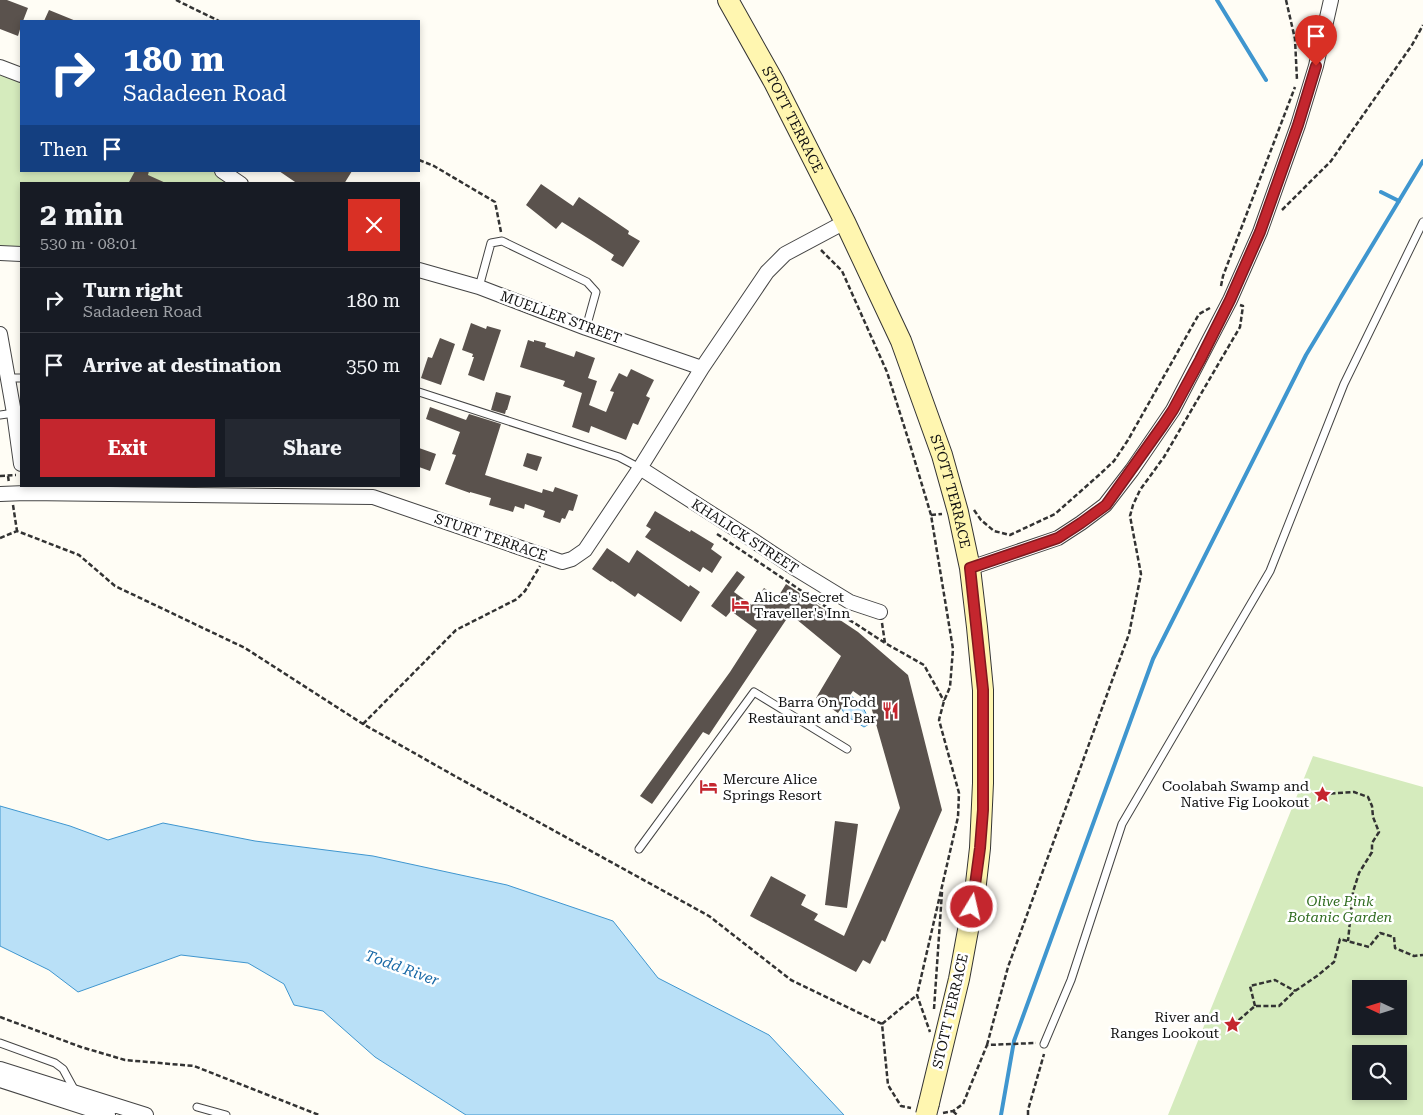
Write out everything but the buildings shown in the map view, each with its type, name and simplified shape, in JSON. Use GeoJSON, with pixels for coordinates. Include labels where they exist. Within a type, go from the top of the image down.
{"type":"FeatureCollection","features":[{"type":"Feature","properties":{"kind":"main road","name":"STOTT TERRACE"},"geometry":{"type":"LineString","coordinates":[[728,0],[774,82],[878,289],[901,341],[942,455],[958,512],[970,568],[983,690],[983,783],[980,848],[959,979],[928,1110]]}},
{"type":"Feature","properties":{"kind":"street"},"geometry":{"type":"LineString","coordinates":[[970,568],[1058,538],[1106,505],[1173,410],[1225,297],[1260,232],[1298,125],[1316,66],[1331,0]]}},
{"type":"Feature","properties":{"kind":"street"},"geometry":{"type":"LineString","coordinates":[[0,67],[20,75]]}},
{"type":"Feature","properties":{"kind":"street"},"geometry":{"type":"LineString","coordinates":[[223,172],[238,182]]}},
{"type":"Feature","properties":{"kind":"street","name":"STURT TERRACE"},"geometry":{"type":"LineString","coordinates":[[0,494],[25,490],[373,497],[562,562],[585,550],[640,468],[702,368],[767,272],[785,254],[845,222]]}},
{"type":"Feature","properties":{"kind":"street"},"geometry":{"type":"LineString","coordinates":[[0,254],[20,254]]}},
{"type":"Feature","properties":{"kind":"street","name":"MUELLER STREET"},"geometry":{"type":"LineString","coordinates":[[420,270],[479,287],[586,328],[702,368]]}},
{"type":"Feature","properties":{"kind":"street"},"geometry":{"type":"LineString","coordinates":[[0,334],[15,378],[14,413],[20,457]]}},
{"type":"Feature","properties":{"kind":"street","name":"KHALICK STREET"},"geometry":{"type":"LineString","coordinates":[[640,468],[850,602],[880,612]]}},
{"type":"Feature","properties":{"kind":"street"},"geometry":{"type":"LineString","coordinates":[[0,1069],[138,1114]]}},
{"type":"Feature","properties":{"kind":"street"},"geometry":{"type":"LineString","coordinates":[[0,1080],[108,1115]]}},
{"type":"Feature","properties":{"kind":"lane"},"geometry":{"type":"LineString","coordinates":[[1042,1043],[1071,980],[1122,824],[1270,571],[1344,384],[1423,222]]}},
{"type":"Feature","properties":{"kind":"lane"},"geometry":{"type":"LineString","coordinates":[[479,287],[491,243],[502,241],[587,282],[596,292],[586,328]]}},
{"type":"Feature","properties":{"kind":"lane"},"geometry":{"type":"LineString","coordinates":[[420,392],[619,457],[640,468]]}},
{"type":"Feature","properties":{"kind":"lane"},"geometry":{"type":"LineString","coordinates":[[0,416],[14,413]]}},
{"type":"Feature","properties":{"kind":"lane"},"geometry":{"type":"LineString","coordinates":[[639,849],[754,692],[846,749]]}},
{"type":"Feature","properties":{"kind":"lane"},"geometry":{"type":"LineString","coordinates":[[0,1043],[55,1063],[63,1069],[77,1093]]}},
{"type":"Feature","properties":{"kind":"lane"},"geometry":{"type":"LineString","coordinates":[[198,1106],[225,1115]]}},
{"type":"Feature","properties":{"kind":"path"},"geometry":{"type":"LineString","coordinates":[[176,0],[217,20]]}},
{"type":"Feature","properties":{"kind":"path"},"geometry":{"type":"LineString","coordinates":[[1225,297],[1223,276],[1297,80],[1295,39],[1286,0]]}},
{"type":"Feature","properties":{"kind":"path"},"geometry":{"type":"LineString","coordinates":[[1280,212],[1332,161],[1412,45],[1423,25]]}},
{"type":"Feature","properties":{"kind":"path"},"geometry":{"type":"LineString","coordinates":[[420,160],[434,166],[495,202],[502,241]]}},
{"type":"Feature","properties":{"kind":"path"},"geometry":{"type":"LineString","coordinates":[[811,240],[842,271],[887,372],[931,515],[953,649],[950,687],[939,720],[959,793],[958,817],[917,995],[932,1038],[933,1028]]}},
{"type":"Feature","properties":{"kind":"path"},"geometry":{"type":"LineString","coordinates":[[931,515],[974,510],[981,520],[994,531],[1010,535],[1055,514],[1114,461],[1128,440],[1199,314],[1209,310],[1225,297]]}},
{"type":"Feature","properties":{"kind":"path"},"geometry":{"type":"LineString","coordinates":[[882,1024],[888,1085],[901,1106],[953,1111],[963,1104],[988,1045],[1008,967],[1129,634],[1141,574],[1130,516],[1133,505],[1140,490],[1164,457],[1240,327],[1243,306],[1225,297]]}},
{"type":"Feature","properties":{"kind":"path"},"geometry":{"type":"LineString","coordinates":[[0,476],[20,474]]}},
{"type":"Feature","properties":{"kind":"path"},"geometry":{"type":"LineString","coordinates":[[0,538],[17,531],[78,556],[115,586],[245,648],[363,724],[710,916],[791,980],[882,1024]]}},
{"type":"Feature","properties":{"kind":"path"},"geometry":{"type":"LineString","coordinates":[[363,724],[456,630],[518,599],[525,591],[546,556]]}},
{"type":"Feature","properties":{"kind":"path"},"geometry":{"type":"LineString","coordinates":[[880,612],[885,643],[924,665],[944,701]]}},
{"type":"Feature","properties":{"kind":"path"},"geometry":{"type":"LineString","coordinates":[[1324,794],[1354,792],[1368,797],[1378,832],[1372,843],[1372,852],[1360,873],[1353,892],[1348,942]]}},
{"type":"Feature","properties":{"kind":"path"},"geometry":{"type":"LineString","coordinates":[[934,1009],[943,883]]}},
{"type":"Feature","properties":{"kind":"path"},"geometry":{"type":"LineString","coordinates":[[1233,1026],[1255,1006],[1279,1006],[1295,991],[1317,976],[1334,962],[1340,939],[1370,948],[1380,933],[1394,937],[1395,948],[1414,956],[1423,955]]}},
{"type":"Feature","properties":{"kind":"path"},"geometry":{"type":"LineString","coordinates":[[1255,1006],[1250,986],[1275,980],[1295,991]]}},
{"type":"Feature","properties":{"kind":"path"},"geometry":{"type":"LineString","coordinates":[[882,1024],[917,995]]}},
{"type":"Feature","properties":{"kind":"path"},"geometry":{"type":"LineString","coordinates":[[0,1017],[81,1048],[125,1060],[194,1066],[319,1115]]}},
{"type":"Feature","properties":{"kind":"path"},"geometry":{"type":"LineString","coordinates":[[988,1045],[1042,1043],[1044,1055],[1028,1115]]}},
{"type":"Feature","properties":{"kind":"path"},"geometry":{"type":"LineString","coordinates":[[953,1111],[957,1115]]}},
{"type":"Feature","properties":{"kind":"green space"},"geometry":{"type":"Polygon","coordinates":[[[0,67],[20,75],[20,172],[223,172],[238,182],[20,182],[20,254],[0,253],[0,67]]]}},
{"type":"Feature","properties":{"kind":"green space","name":"Olive Pink Botanic Garden"},"geometry":{"type":"Polygon","coordinates":[[[1313,756],[1423,787],[1423,1115],[1168,1115],[1313,756]]]}},
{"type":"Feature","properties":{"kind":"water"},"geometry":{"type":"Polygon","coordinates":[[[850,695],[861,704],[871,723],[864,727],[845,715],[841,707],[850,695]]]}},
{"type":"Feature","properties":{"kind":"water","name":"Todd River"},"geometry":{"type":"Polygon","coordinates":[[[0,806],[70,826],[108,840],[163,823],[255,841],[373,856],[507,885],[613,921],[658,978],[769,1035],[844,1115],[466,1115],[375,1057],[323,1011],[294,1005],[284,984],[248,963],[181,955],[78,992],[49,970],[0,946],[0,806]]]}},
{"type":"Feature","properties":{"kind":"waterway"},"geometry":{"type":"LineString","coordinates":[[1217,0],[1266,80]]}},
{"type":"Feature","properties":{"kind":"waterway"},"geometry":{"type":"LineString","coordinates":[[1001,1115],[1014,1041],[1153,659],[1306,355],[1423,161]]}},
{"type":"Feature","properties":{"kind":"waterway"},"geometry":{"type":"LineString","coordinates":[[1381,192],[1399,201]]}},
{"type":"Feature","properties":{"kind":"place","name":"Alice's Secret Traveller's Inn"},"geometry":{"type":"Point","coordinates":[740,605]}},
{"type":"Feature","properties":{"kind":"place","name":"Barra On Todd Restaurant and Bar"},"geometry":{"type":"Point","coordinates":[890,710]}},
{"type":"Feature","properties":{"kind":"place","name":"Mercure Alice Springs Resort"},"geometry":{"type":"Point","coordinates":[709,787]}},
{"type":"Feature","properties":{"kind":"place","name":"Coolabah Swamp and Native Fig Lookout"},"geometry":{"type":"Point","coordinates":[1323,794]}},
{"type":"Feature","properties":{"kind":"place","name":"River and Ranges Lookout"},"geometry":{"type":"Point","coordinates":[1233,1025]}},
{"type":"Feature","properties":{"kind":"route"},"geometry":{"type":"LineString","coordinates":[[972,907],[983,810],[983,690],[970,568],[1058,538],[1106,505],[1132,470],[1173,410],[1230,300],[1260,232],[1298,125],[1316,66]]}}]}
